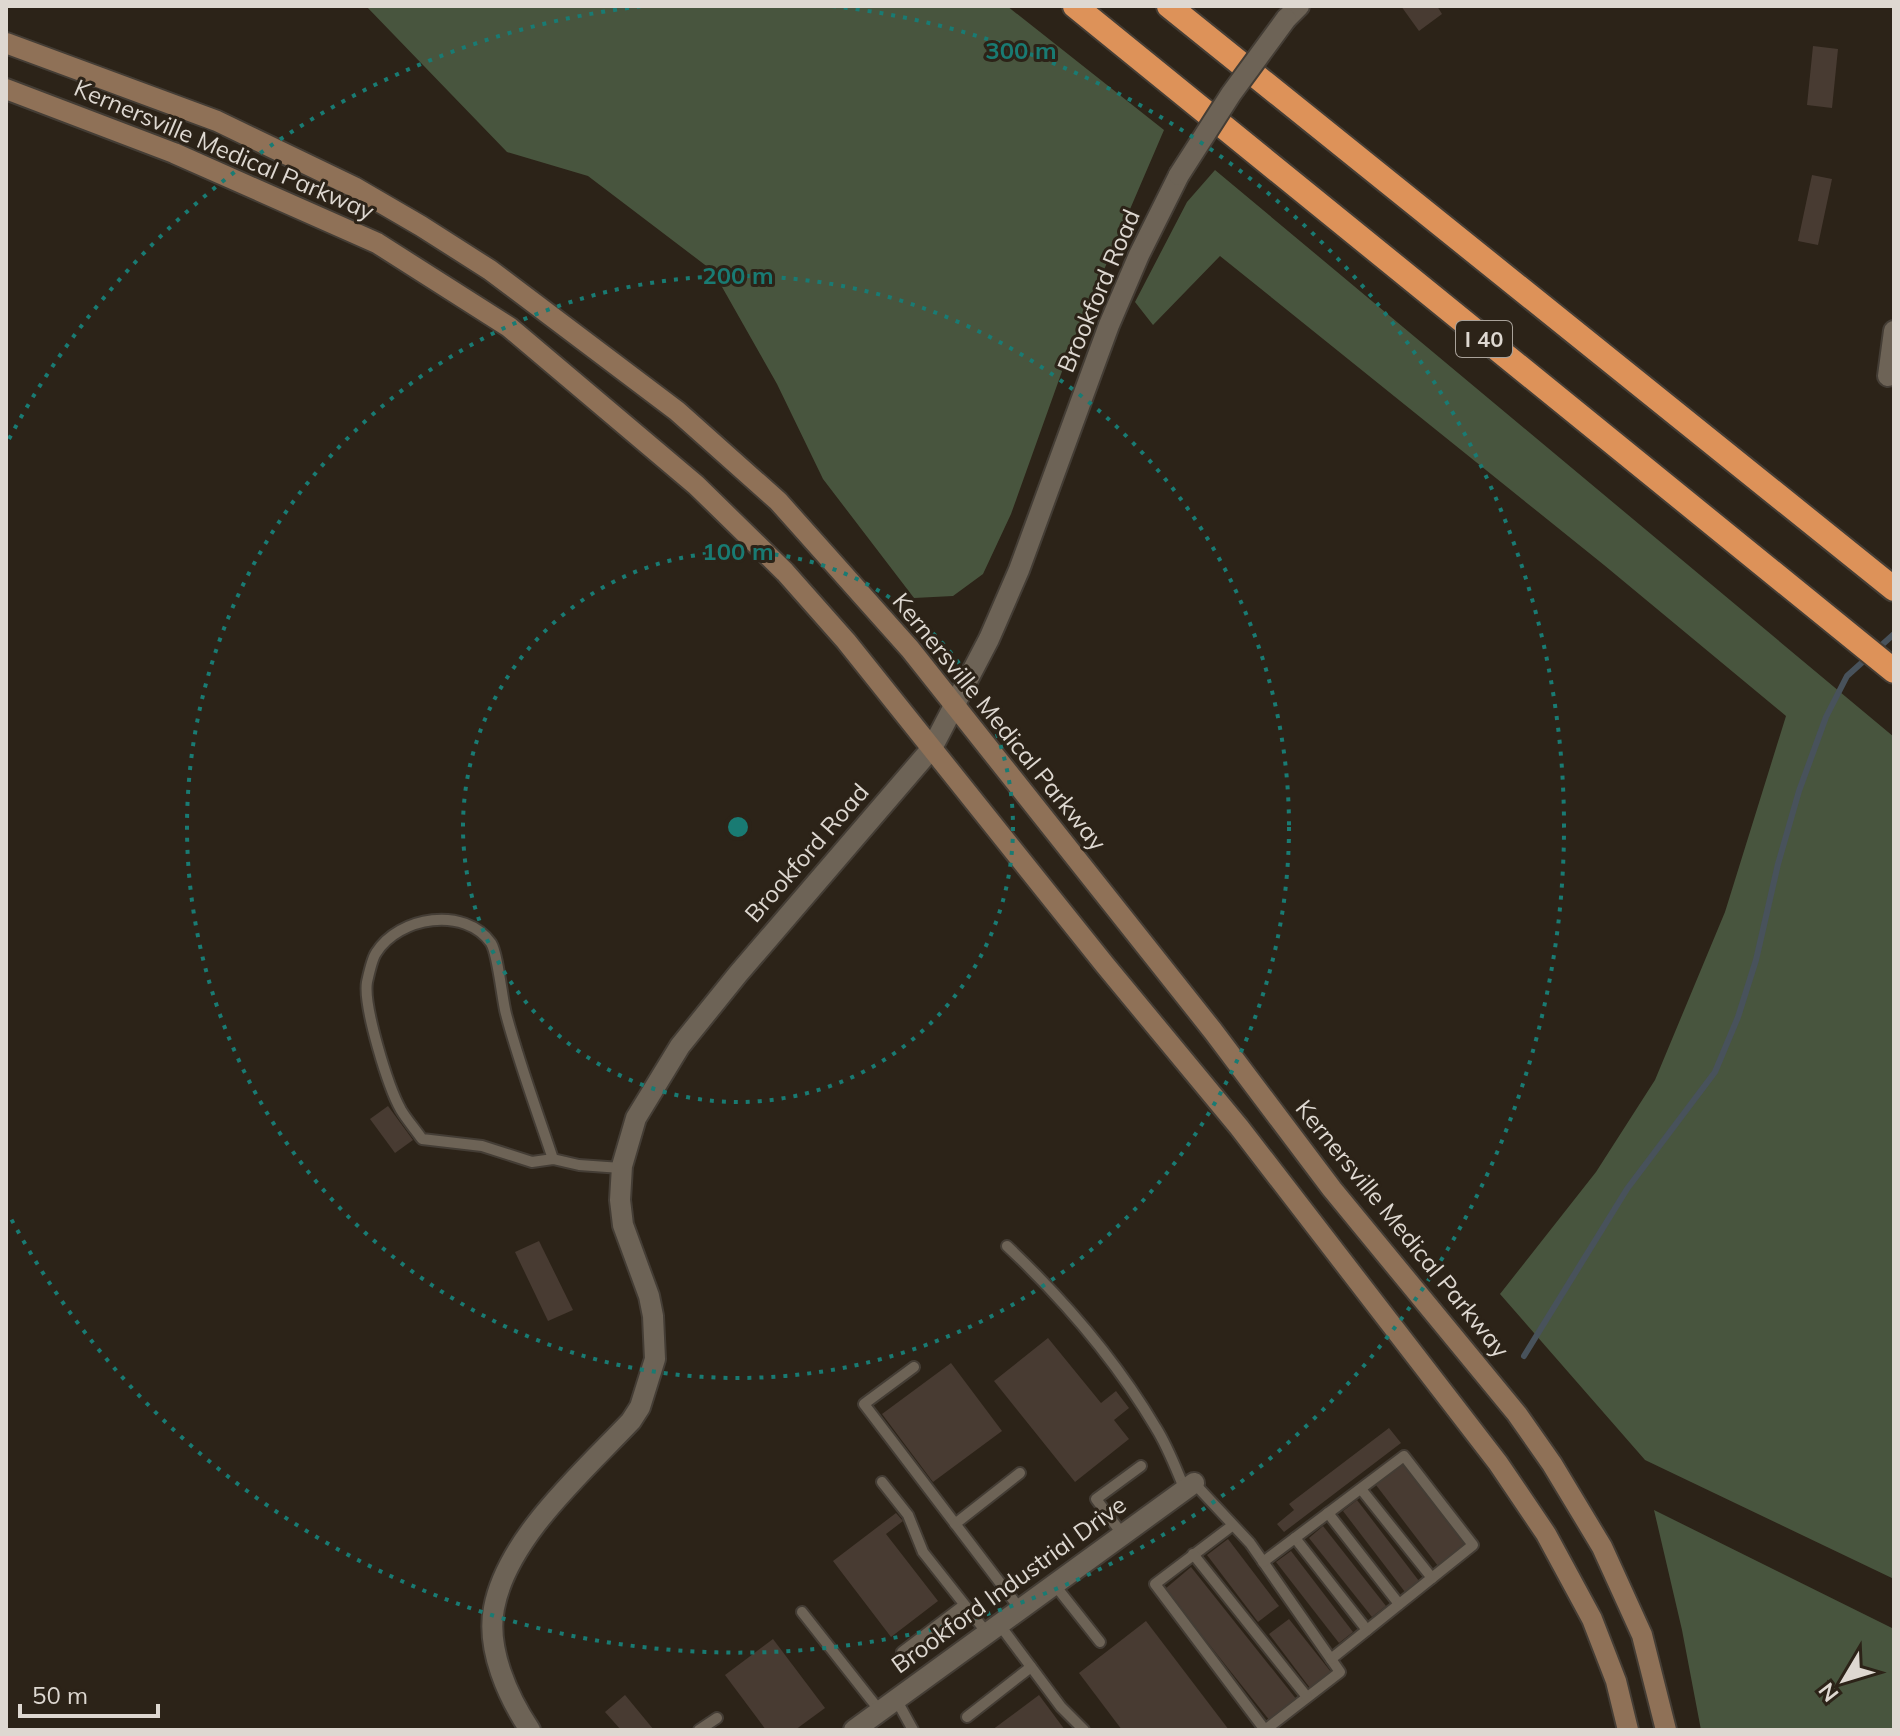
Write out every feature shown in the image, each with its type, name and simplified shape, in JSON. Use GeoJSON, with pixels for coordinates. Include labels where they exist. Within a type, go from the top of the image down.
{"type":"FeatureCollection","features":[{"type":"Feature","properties":{"kind":"highway","name":"I 40"},"geometry":{"type":"LineString","coordinates":[[1075,6],[1894,671]]}},
{"type":"Feature","properties":{"kind":"highway","name":"I 40"},"geometry":{"type":"LineString","coordinates":[[1169,6],[1894,589]]}},
{"type":"Feature","properties":{"kind":"main road","name":"Kernersville Medical Parkway"},"geometry":{"type":"LineString","coordinates":[[6,43],[164,100],[271,146],[354,187],[421,226],[486,266],[677,411],[778,501],[861,592],[954,704],[1213,1031],[1332,1189],[1517,1414],[1590,1526],[1625,1597],[1642,1635],[1665,1722]]}},
{"type":"Feature","properties":{"kind":"main road","name":"Kernersville Medical Parkway"},"geometry":{"type":"LineString","coordinates":[[6,89],[174,153],[377,243],[509,327],[661,454],[740,527],[813,602],[1239,1127],[1498,1463],[1546,1534],[1592,1619],[1616,1681],[1628,1726]]}},
{"type":"Feature","properties":{"kind":"main road"},"geometry":{"type":"LineString","coordinates":[[509,327],[529,298]]}},
{"type":"Feature","properties":{"kind":"main road"},"geometry":{"type":"LineString","coordinates":[[1270,1169],[1299,1145]]}},
{"type":"Feature","properties":{"kind":"main road"},"geometry":{"type":"LineString","coordinates":[[1628,1726],[1665,1722]]}},
{"type":"Feature","properties":{"kind":"street","name":"Brookford Road"},"geometry":{"type":"LineString","coordinates":[[530,1730],[505,1683],[496,1650],[494,1608],[501,1584],[520,1546],[545,1513],[631,1421],[640,1407],[655,1359],[649,1296],[623,1225],[620,1200],[621,1168],[636,1118],[680,1046],[932,748],[989,639],[1019,570],[1109,325],[1139,255],[1179,175],[1231,94],[1292,12]]}},
{"type":"Feature","properties":{"kind":"street"},"geometry":{"type":"LineString","coordinates":[[1888,376],[1894,331]]}},
{"type":"Feature","properties":{"kind":"street","name":"Brookford Industrial Drive"},"geometry":{"type":"LineString","coordinates":[[854,1730],[1190,1486]]}},
{"type":"Feature","properties":{"kind":"lane"},"geometry":{"type":"LineString","coordinates":[[553,1159],[506,1015],[493,945],[473,926],[448,919],[414,923],[395,934],[376,953],[366,984],[373,1027],[400,1108],[422,1139],[482,1146],[532,1162],[553,1159],[579,1165],[621,1168]]}},
{"type":"Feature","properties":{"kind":"lane"},"geometry":{"type":"LineString","coordinates":[[1007,1246],[1048,1285],[1137,1397],[1190,1486],[1233,1525],[1263,1562],[1340,1672],[1265,1730],[1155,1584],[1233,1525]]}},
{"type":"Feature","properties":{"kind":"lane"},"geometry":{"type":"LineString","coordinates":[[914,1367],[864,1404],[1020,1609]]}},
{"type":"Feature","properties":{"kind":"lane"},"geometry":{"type":"LineString","coordinates":[[1263,1562],[1404,1456],[1473,1545],[1331,1659]]}},
{"type":"Feature","properties":{"kind":"lane"},"geometry":{"type":"LineString","coordinates":[[1123,1535],[1096,1499],[1141,1466]]}},
{"type":"Feature","properties":{"kind":"lane"},"geometry":{"type":"LineString","coordinates":[[955,1524],[1020,1473]]}},
{"type":"Feature","properties":{"kind":"lane"},"geometry":{"type":"LineString","coordinates":[[882,1482],[908,1515],[923,1552],[964,1605],[1031,1667],[1061,1707],[1084,1730]]}},
{"type":"Feature","properties":{"kind":"lane"},"geometry":{"type":"LineString","coordinates":[[1361,1489],[1432,1578]]}},
{"type":"Feature","properties":{"kind":"lane"},"geometry":{"type":"LineString","coordinates":[[1328,1513],[1399,1604]]}},
{"type":"Feature","properties":{"kind":"lane"},"geometry":{"type":"LineString","coordinates":[[1295,1538],[1367,1630]]}},
{"type":"Feature","properties":{"kind":"lane"},"geometry":{"type":"LineString","coordinates":[[1193,1554],[1307,1697]]}},
{"type":"Feature","properties":{"kind":"lane"},"geometry":{"type":"LineString","coordinates":[[1054,1584],[1100,1642]]}},
{"type":"Feature","properties":{"kind":"lane"},"geometry":{"type":"LineString","coordinates":[[902,1652],[964,1605]]}},
{"type":"Feature","properties":{"kind":"lane"},"geometry":{"type":"LineString","coordinates":[[802,1612],[913,1730]]}},
{"type":"Feature","properties":{"kind":"lane"},"geometry":{"type":"LineString","coordinates":[[967,1717],[1031,1667]]}},
{"type":"Feature","properties":{"kind":"lane"},"geometry":{"type":"LineString","coordinates":[[699,1730],[717,1718]]}},
{"type":"Feature","properties":{"kind":"green space"},"geometry":{"type":"Polygon","coordinates":[[[366,6],[1007,6],[1164,130],[1070,349],[1011,514],[983,574],[953,596],[914,598],[823,479],[777,384],[713,271],[588,176],[507,152],[366,6]]]}},
{"type":"Feature","properties":{"kind":"green space"},"geometry":{"type":"Polygon","coordinates":[[[1215,170],[1894,737],[1894,1579],[1645,1460],[1500,1294],[1596,1172],[1655,1080],[1725,912],[1786,716],[1220,256],[1153,325],[1135,302],[1187,202],[1215,170]]]}},
{"type":"Feature","properties":{"kind":"green space"},"geometry":{"type":"Polygon","coordinates":[[[1654,1510],[1894,1629],[1894,1730],[1701,1730],[1654,1510]]]}},
{"type":"Feature","properties":{"kind":"building"},"geometry":{"type":"Polygon","coordinates":[[[1401,6],[1437,6],[1442,14],[1419,31],[1401,6]]]}},
{"type":"Feature","properties":{"kind":"building"},"geometry":{"type":"Polygon","coordinates":[[[1813,46],[1838,49],[1832,108],[1807,105],[1813,46]]]}},
{"type":"Feature","properties":{"kind":"building"},"geometry":{"type":"Polygon","coordinates":[[[1812,175],[1832,179],[1818,245],[1798,241],[1812,175]]]}},
{"type":"Feature","properties":{"kind":"building"},"geometry":{"type":"Polygon","coordinates":[[[388,1106],[413,1140],[395,1153],[370,1119],[388,1106]]]}},
{"type":"Feature","properties":{"kind":"building"},"geometry":{"type":"Polygon","coordinates":[[[539,1241],[573,1310],[548,1321],[515,1252],[539,1241]]]}},
{"type":"Feature","properties":{"kind":"building"},"geometry":{"type":"Polygon","coordinates":[[[1048,1338],[1101,1403],[1116,1391],[1129,1408],[1114,1420],[1129,1439],[1075,1482],[994,1381],[1048,1338]]]}},
{"type":"Feature","properties":{"kind":"building"},"geometry":{"type":"Polygon","coordinates":[[[951,1363],[1002,1431],[933,1482],[882,1414],[951,1363]]]}},
{"type":"Feature","properties":{"kind":"building"},"geometry":{"type":"Polygon","coordinates":[[[1389,1428],[1401,1443],[1284,1532],[1277,1524],[1294,1510],[1289,1504],[1389,1428]]]}},
{"type":"Feature","properties":{"kind":"building"},"geometry":{"type":"Polygon","coordinates":[[[1403,1464],[1465,1545],[1438,1566],[1376,1485],[1403,1464]]]}},
{"type":"Feature","properties":{"kind":"building"},"geometry":{"type":"Polygon","coordinates":[[[1357,1500],[1419,1581],[1405,1592],[1343,1511],[1357,1500]]]}},
{"type":"Feature","properties":{"kind":"building"},"geometry":{"type":"Polygon","coordinates":[[[896,1513],[903,1521],[886,1534],[938,1601],[891,1637],[833,1561],[896,1513]]]}},
{"type":"Feature","properties":{"kind":"building"},"geometry":{"type":"Polygon","coordinates":[[[1323,1526],[1386,1606],[1372,1617],[1309,1538],[1323,1526]]]}},
{"type":"Feature","properties":{"kind":"building"},"geometry":{"type":"Polygon","coordinates":[[[1228,1539],[1279,1606],[1258,1622],[1207,1555],[1228,1539]]]}},
{"type":"Feature","properties":{"kind":"building"},"geometry":{"type":"Polygon","coordinates":[[[1291,1551],[1353,1632],[1339,1643],[1276,1562],[1291,1551]]]}},
{"type":"Feature","properties":{"kind":"building"},"geometry":{"type":"Polygon","coordinates":[[[1191,1567],[1297,1700],[1270,1721],[1165,1589],[1191,1567]]]}},
{"type":"Feature","properties":{"kind":"building"},"geometry":{"type":"Polygon","coordinates":[[[1289,1619],[1331,1672],[1310,1688],[1269,1634],[1289,1619]]]}},
{"type":"Feature","properties":{"kind":"building"},"geometry":{"type":"Polygon","coordinates":[[[1146,1621],[1229,1730],[1122,1730],[1079,1673],[1146,1621]]]}},
{"type":"Feature","properties":{"kind":"building"},"geometry":{"type":"Polygon","coordinates":[[[773,1639],[825,1708],[795,1730],[766,1730],[725,1675],[773,1639]]]}},
{"type":"Feature","properties":{"kind":"building"},"geometry":{"type":"Polygon","coordinates":[[[625,1695],[654,1730],[621,1730],[605,1712],[625,1695]]]}},
{"type":"Feature","properties":{"kind":"building"},"geometry":{"type":"Polygon","coordinates":[[[1039,1695],[1065,1730],[992,1730],[1039,1695]]]}},
{"type":"Feature","properties":{"kind":"waterway"},"geometry":{"type":"LineString","coordinates":[[1875,651],[1894,634]]}},
{"type":"Feature","properties":{"kind":"waterway"},"geometry":{"type":"LineString","coordinates":[[1524,1356],[1627,1189],[1715,1072],[1738,1017],[1756,960],[1799,791],[1826,717],[1847,676],[1867,658]]}}]}
